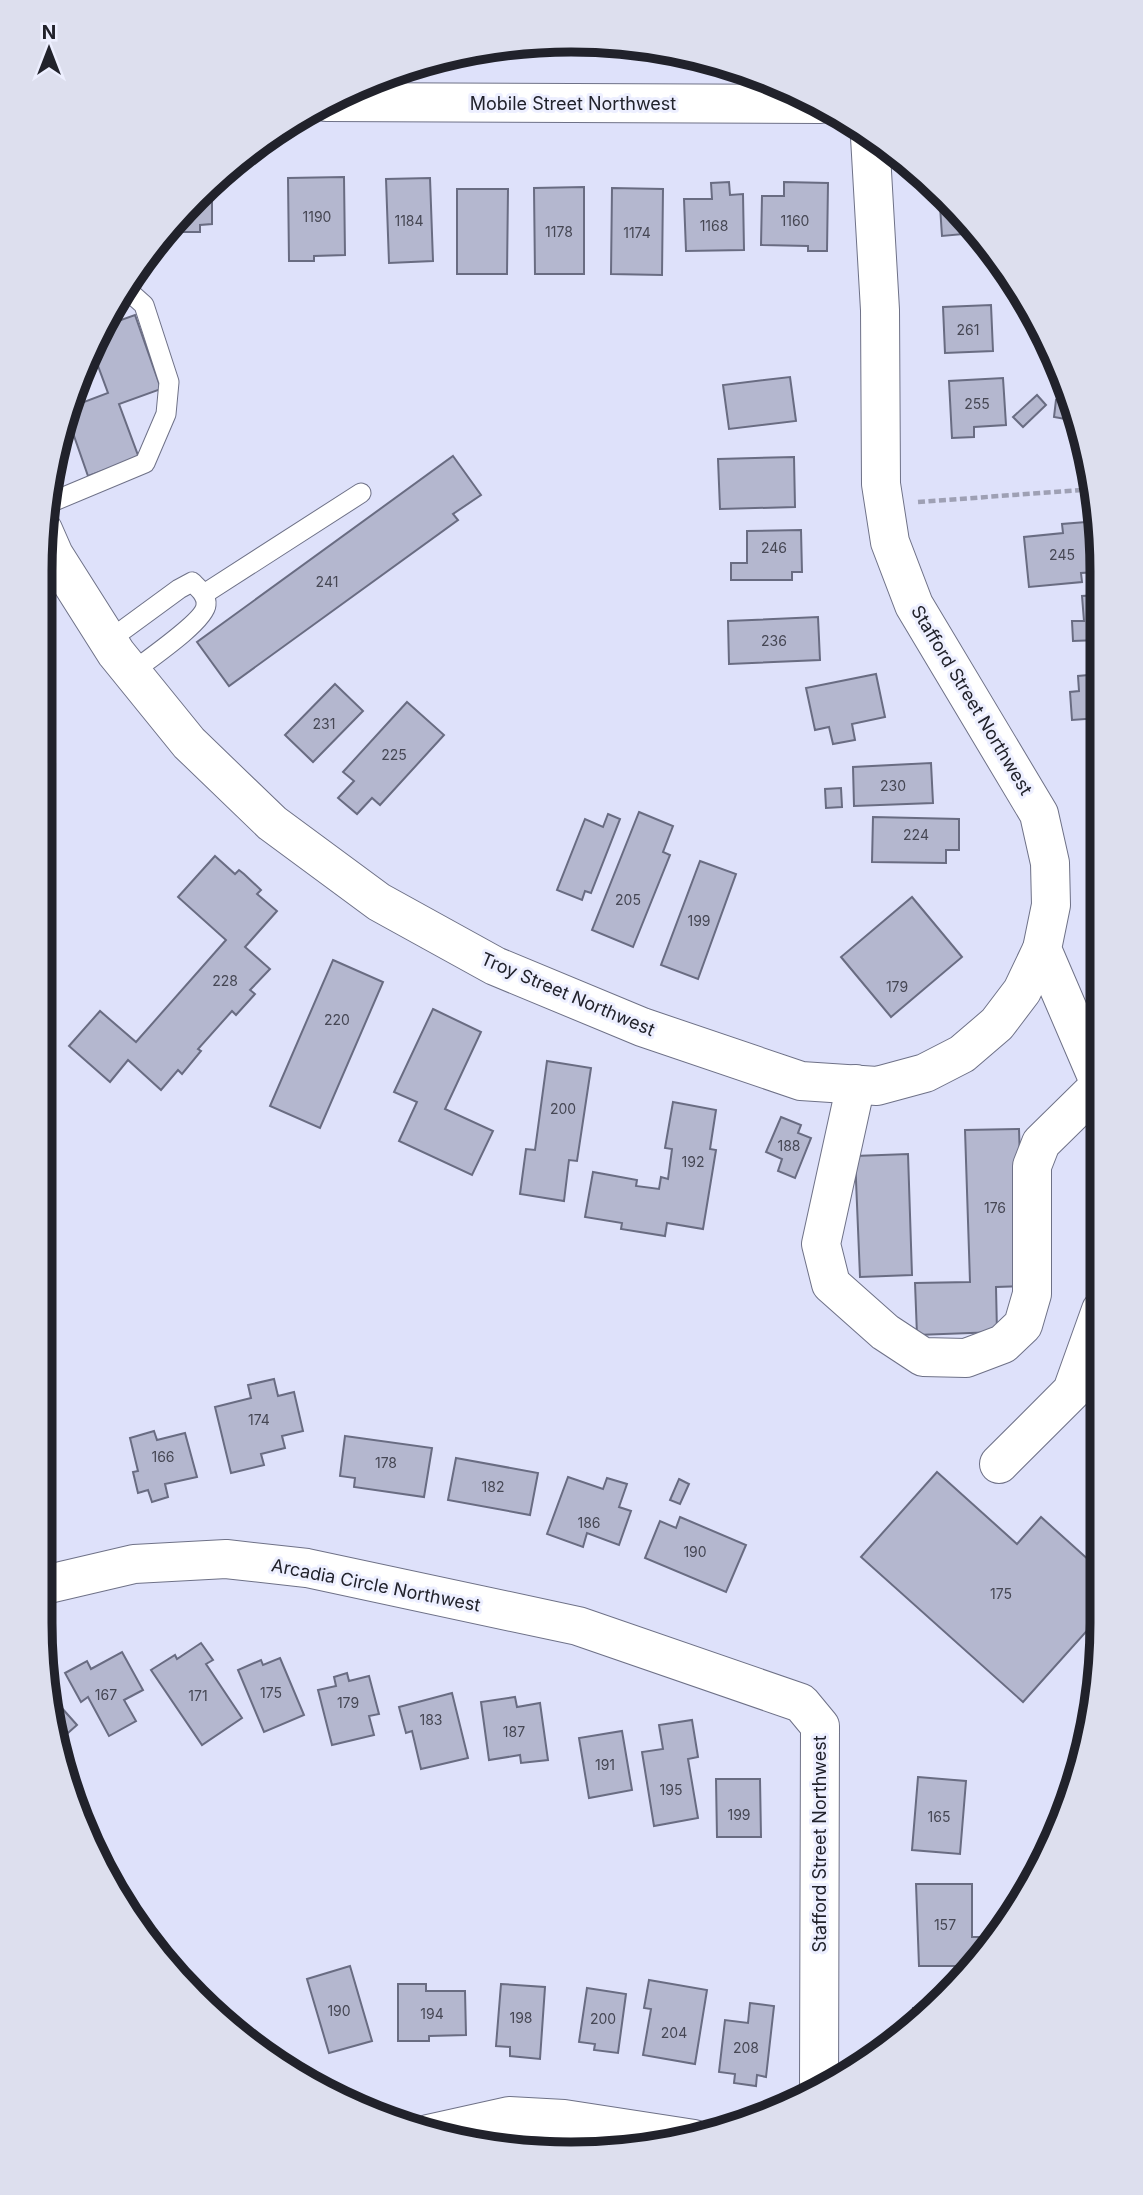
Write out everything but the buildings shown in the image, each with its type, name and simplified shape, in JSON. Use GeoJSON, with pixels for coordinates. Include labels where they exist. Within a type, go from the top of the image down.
{"type":"FeatureCollection","features":[{"type":"Feature","properties":{"kind":"street","name":"Mobile Street Northwest"},"geometry":{"type":"LineString","coordinates":[[351,102],[796,104]]}},
{"type":"Feature","properties":{"kind":"street","name":"Stafford Street Northwest"},"geometry":{"type":"LineString","coordinates":[[871,148],[880,310],[881,485],[890,542],[914,605],[1039,814],[1051,863],[1051,905],[1042,949]]}},
{"type":"Feature","properties":{"kind":"street","name":"Troy Street Northwest"},"geometry":{"type":"LineString","coordinates":[[53,553],[108,641],[131,672],[189,743],[272,823],[379,902],[495,966],[642,1027],[801,1081],[877,1086],[925,1073],[962,1054],[997,1024],[1022,991],[1042,949]]}},
{"type":"Feature","properties":{"kind":"street"},"geometry":{"type":"LineString","coordinates":[[1042,949],[1090,1061]]}},
{"type":"Feature","properties":{"kind":"street"},"geometry":{"type":"LineString","coordinates":[[856,1084],[821,1244],[831,1284],[885,1332],[923,1357],[966,1358],[1003,1344],[1023,1325],[1032,1294],[1032,1166],[1041,1143],[1090,1094]]}},
{"type":"Feature","properties":{"kind":"street"},"geometry":{"type":"LineString","coordinates":[[999,1464],[1072,1391],[1090,1341]]}},
{"type":"Feature","properties":{"kind":"street","name":"Arcadia Circle Northwest"},"geometry":{"type":"LineString","coordinates":[[52,1583],[134,1564],[226,1559],[307,1569],[578,1626],[706,1670]]}},
{"type":"Feature","properties":{"kind":"street","name":"Stafford Street Northwest"},"geometry":{"type":"LineString","coordinates":[[706,1670],[801,1703],[820,1726],[819,2079]]}},
{"type":"Feature","properties":{"kind":"street"},"geometry":{"type":"LineString","coordinates":[[452,2129],[509,2116],[564,2119],[664,2134]]}},
{"type":"Feature","properties":{"kind":"lane"},"geometry":{"type":"LineString","coordinates":[[58,500],[145,463],[166,414],[169,382],[144,305],[133,295]]}},
{"type":"Feature","properties":{"kind":"lane"},"geometry":{"type":"LineString","coordinates":[[204,594],[361,493]]}},
{"type":"Feature","properties":{"kind":"lane"},"geometry":{"type":"LineString","coordinates":[[108,641],[192,582],[204,594],[206,607],[199,620],[131,672]]}},
{"type":"Feature","properties":{"kind":"path"},"geometry":{"type":"LineString","coordinates":[[884,505],[1084,490]]}}]}
